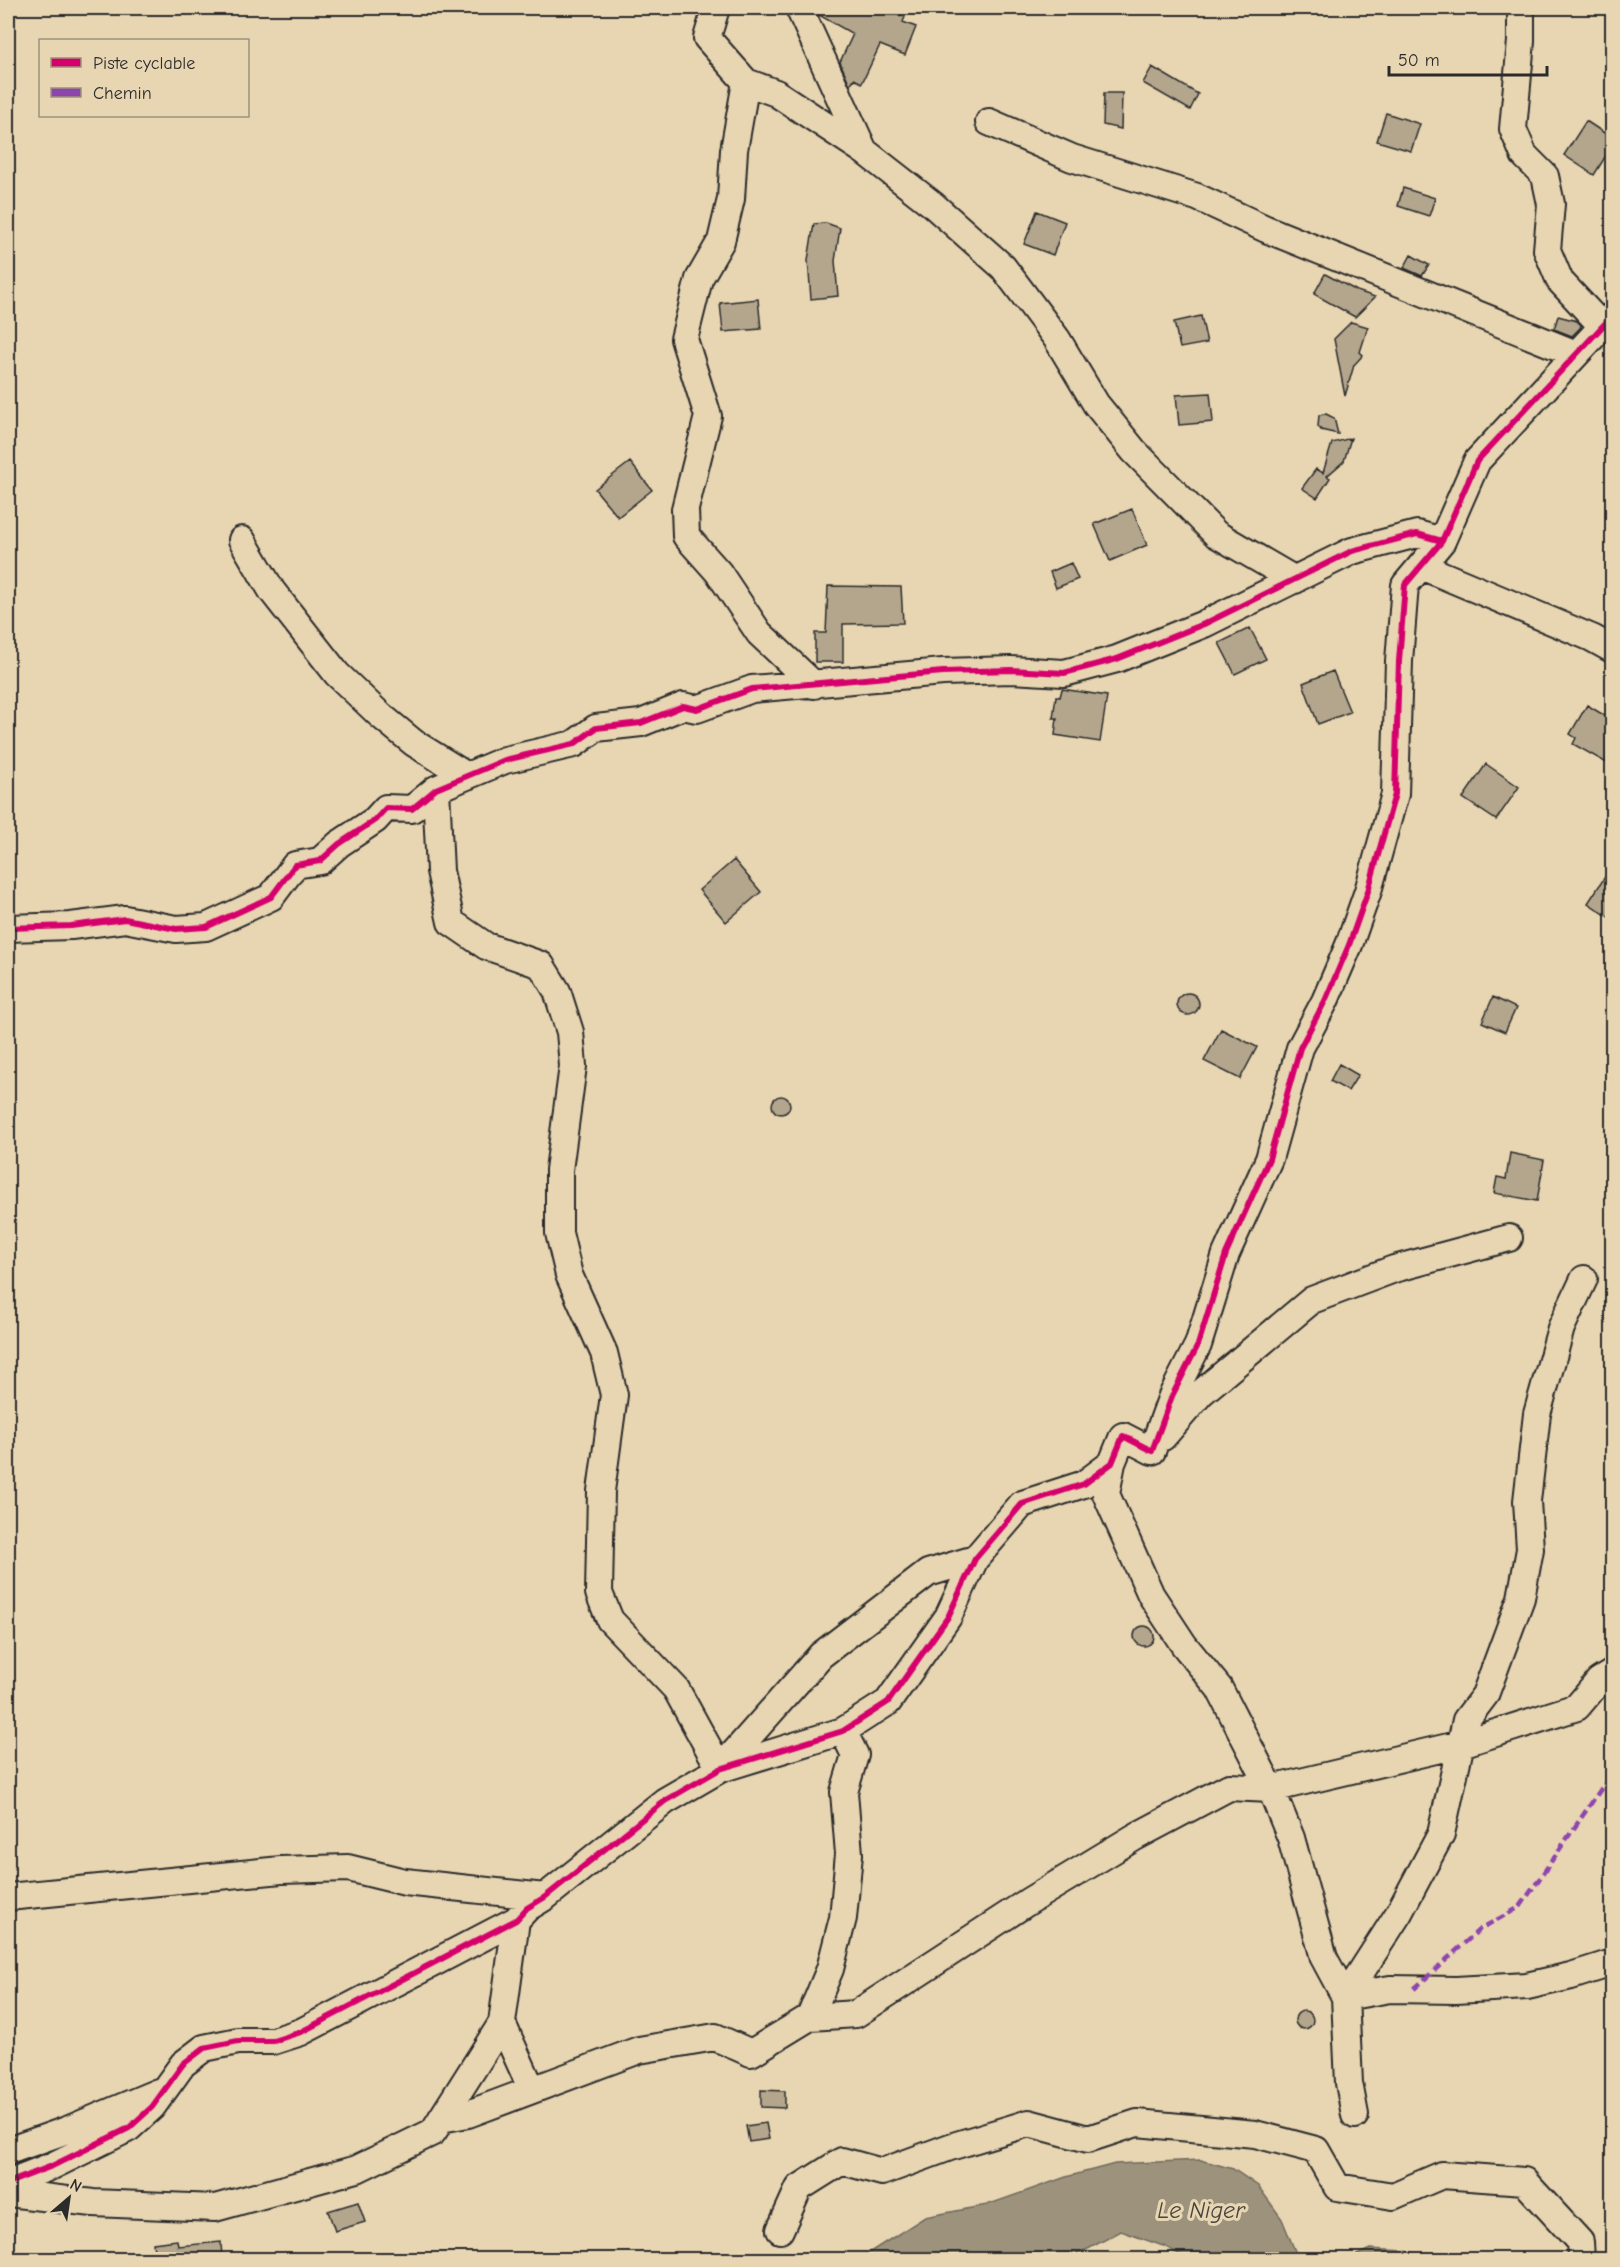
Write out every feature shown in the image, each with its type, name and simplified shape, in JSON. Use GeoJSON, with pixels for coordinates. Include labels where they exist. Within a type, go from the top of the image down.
{"type":"FeatureCollection","features":[{"type":"Feature","properties":{"kind":"street"},"geometry":{"type":"LineString","coordinates":[[716,8],[707,38],[746,82],[776,93],[864,151],[932,204],[1003,267],[1057,339],[1096,404],[1134,451],[1216,534],[1295,580]]}},
{"type":"Feature","properties":{"kind":"street"},"geometry":{"type":"LineString","coordinates":[[799,8],[864,151]]}},
{"type":"Feature","properties":{"kind":"street"},"geometry":{"type":"LineString","coordinates":[[1152,1451],[1172,1396],[1198,1345],[1226,1254],[1269,1159],[1300,1048],[1325,1001],[1349,945],[1368,891],[1395,794],[1404,585],[1442,541],[1477,461],[1607,321],[1560,281],[1547,250],[1551,204],[1545,176],[1524,155],[1513,129],[1521,41],[1521,8]]}},
{"type":"Feature","properties":{"kind":"street"},"geometry":{"type":"LineString","coordinates":[[746,82],[734,150],[731,199],[721,241],[699,279],[684,339],[708,416],[685,509],[686,536],[719,573],[759,633],[814,685]]}},
{"type":"Feature","properties":{"kind":"street"},"geometry":{"type":"LineString","coordinates":[[989,122],[1071,158],[1197,197],[1266,229],[1576,354]]}},
{"type":"Feature","properties":{"kind":"street"},"geometry":{"type":"LineString","coordinates":[[8,928],[71,926],[124,919],[176,929],[206,927],[272,897],[295,865],[320,861],[339,844],[375,820],[386,808],[412,809],[436,789],[505,760],[574,744],[596,728],[641,723],[683,706],[697,709],[752,689],[943,672],[1011,670],[1064,673],[1116,659],[1204,624],[1352,551],[1417,534],[1442,541]]}},
{"type":"Feature","properties":{"kind":"street"},"geometry":{"type":"LineString","coordinates":[[242,540],[272,591],[337,674],[380,715],[414,743],[467,776]]}},
{"type":"Feature","properties":{"kind":"street"},"geometry":{"type":"LineString","coordinates":[[1421,566],[1592,638],[1612,649]]}},
{"type":"Feature","properties":{"kind":"street"},"geometry":{"type":"LineString","coordinates":[[436,789],[440,871],[451,922],[486,946],[541,965],[557,991],[570,1032],[573,1065],[559,1170],[559,1233],[569,1275],[604,1353],[614,1395],[601,1491],[599,1593],[610,1620],[676,1689],[720,1769]]}},
{"type":"Feature","properties":{"kind":"street"},"geometry":{"type":"LineString","coordinates":[[1152,1451],[1200,1393],[1312,1300],[1394,1269],[1509,1238]]}},
{"type":"Feature","properties":{"kind":"street"},"geometry":{"type":"LineString","coordinates":[[1345,1997],[1399,1912],[1441,1834],[1466,1720],[1485,1695],[1521,1598],[1530,1549],[1527,1501],[1538,1414],[1561,1328],[1584,1279]]}},
{"type":"Feature","properties":{"kind":"street"},"geometry":{"type":"LineString","coordinates":[[1152,1451],[1123,1436],[1112,1463],[1106,1494],[1151,1595],[1184,1645],[1219,1688],[1271,1789],[1291,1838],[1324,1958],[1345,1997],[1349,2083],[1355,2115]]}},
{"type":"Feature","properties":{"kind":"street"},"geometry":{"type":"LineString","coordinates":[[8,2183],[52,2166],[129,2128],[152,2108],[183,2064],[204,2048],[238,2041],[273,2041],[301,2032],[516,1920],[527,1908],[545,1897],[665,1801],[720,1769],[843,1731],[888,1702],[948,1617],[975,1559],[1022,1504],[1084,1484],[1112,1463]]}},
{"type":"Feature","properties":{"kind":"street"},"geometry":{"type":"LineString","coordinates":[[720,1769],[821,1655],[928,1573],[975,1559]]}},
{"type":"Feature","properties":{"kind":"street"},"geometry":{"type":"LineString","coordinates":[[441,2119],[468,2114],[639,2050],[715,2037],[751,2053],[810,2017],[856,2013],[1135,1837],[1229,1786],[1271,1789],[1461,1744],[1577,1707],[1599,1681],[1612,1673]]}},
{"type":"Feature","properties":{"kind":"street"},"geometry":{"type":"LineString","coordinates":[[810,2017],[830,1969],[843,1918],[849,1854],[844,1792],[855,1755],[843,1731]]}},
{"type":"Feature","properties":{"kind":"street"},"geometry":{"type":"LineString","coordinates":[[8,1897],[281,1870],[348,1868],[405,1882],[545,1897]]}},
{"type":"Feature","properties":{"kind":"street"},"geometry":{"type":"LineString","coordinates":[[8,2193],[93,2203],[215,2208],[357,2169],[433,2132],[502,2023],[516,1920]]}},
{"type":"Feature","properties":{"kind":"street"},"geometry":{"type":"LineString","coordinates":[[1345,1997],[1390,1989],[1456,1990],[1527,1986],[1571,1976],[1612,1963]]}},
{"type":"Feature","properties":{"kind":"street"},"geometry":{"type":"LineString","coordinates":[[502,2023],[532,2090]]}},
{"type":"Feature","properties":{"kind":"street"},"geometry":{"type":"LineString","coordinates":[[8,2151],[133,2103],[166,2087]]}},
{"type":"Feature","properties":{"kind":"street"},"geometry":{"type":"LineString","coordinates":[[780,2230],[799,2188],[842,2161],[882,2172],[950,2147],[1029,2123],[1088,2139],[1137,2122],[1255,2134],[1316,2150],[1337,2187],[1393,2196],[1442,2175],[1524,2181],[1580,2241],[1581,2259]]}},
{"type":"Feature","properties":{"kind":"water","name":"Le Niger"},"geometry":{"type":"Polygon","coordinates":[[[1201,2160],[1233,2169],[1258,2186],[1282,2219],[1295,2251],[1305,2259],[1188,2259],[1166,2247],[1121,2231],[1077,2255],[1062,2259],[842,2259],[867,2254],[925,2217],[987,2205],[1066,2177],[1115,2164],[1201,2160]]]}},
{"type":"Feature","properties":{"kind":"water"},"geometry":{"type":"Polygon","coordinates":[[[1370,2249],[1406,2251],[1438,2259],[1348,2259],[1370,2249]]]}},
{"type":"Feature","properties":{"kind":"building"},"geometry":{"type":"Polygon","coordinates":[[[815,8],[881,8],[905,17],[903,22],[916,27],[905,55],[880,45],[862,83],[854,79],[850,85],[840,62],[853,34],[819,15],[815,8]]]}},
{"type":"Feature","properties":{"kind":"building"},"geometry":{"type":"Polygon","coordinates":[[[1152,67],[1198,94],[1190,110],[1143,83],[1152,67]]]}},
{"type":"Feature","properties":{"kind":"building"},"geometry":{"type":"Polygon","coordinates":[[[1104,93],[1122,93],[1121,129],[1103,125],[1104,93]]]}},
{"type":"Feature","properties":{"kind":"building"},"geometry":{"type":"Polygon","coordinates":[[[1386,113],[1420,124],[1411,151],[1377,141],[1386,113]]]}},
{"type":"Feature","properties":{"kind":"building"},"geometry":{"type":"Polygon","coordinates":[[[1586,121],[1612,138],[1612,146],[1594,175],[1564,155],[1586,121]]]}},
{"type":"Feature","properties":{"kind":"building"},"geometry":{"type":"Polygon","coordinates":[[[1403,188],[1435,198],[1429,216],[1398,206],[1403,188]]]}},
{"type":"Feature","properties":{"kind":"building"},"geometry":{"type":"Polygon","coordinates":[[[1037,211],[1065,222],[1053,255],[1024,244],[1037,211]]]}},
{"type":"Feature","properties":{"kind":"building"},"geometry":{"type":"Polygon","coordinates":[[[826,223],[840,228],[835,261],[838,296],[811,299],[808,260],[814,224],[826,223]]]}},
{"type":"Feature","properties":{"kind":"building"},"geometry":{"type":"Polygon","coordinates":[[[1411,255],[1429,265],[1422,276],[1404,268],[1411,255]]]}},
{"type":"Feature","properties":{"kind":"building"},"geometry":{"type":"Polygon","coordinates":[[[1325,274],[1357,291],[1375,297],[1355,317],[1314,294],[1325,274]]]}},
{"type":"Feature","properties":{"kind":"building"},"geometry":{"type":"Polygon","coordinates":[[[758,299],[761,329],[723,332],[720,303],[758,299]]]}},
{"type":"Feature","properties":{"kind":"building"},"geometry":{"type":"Polygon","coordinates":[[[1201,316],[1207,343],[1180,348],[1174,322],[1201,316]]]}},
{"type":"Feature","properties":{"kind":"building"},"geometry":{"type":"Polygon","coordinates":[[[1558,316],[1577,321],[1581,325],[1580,328],[1572,336],[1554,329],[1558,316]]]}},
{"type":"Feature","properties":{"kind":"building"},"geometry":{"type":"Polygon","coordinates":[[[1351,322],[1368,327],[1360,352],[1363,355],[1354,365],[1345,396],[1334,339],[1351,322]]]}},
{"type":"Feature","properties":{"kind":"building"},"geometry":{"type":"Polygon","coordinates":[[[1210,393],[1213,422],[1179,425],[1176,395],[1210,393]]]}},
{"type":"Feature","properties":{"kind":"building"},"geometry":{"type":"Polygon","coordinates":[[[1326,414],[1334,418],[1338,434],[1321,430],[1318,426],[1319,415],[1326,414]]]}},
{"type":"Feature","properties":{"kind":"building"},"geometry":{"type":"Polygon","coordinates":[[[1351,438],[1344,461],[1327,476],[1330,478],[1317,498],[1302,488],[1316,469],[1323,473],[1332,443],[1351,438]]]}},
{"type":"Feature","properties":{"kind":"building"},"geometry":{"type":"Polygon","coordinates":[[[630,462],[652,490],[618,517],[595,489],[630,462]]]}},
{"type":"Feature","properties":{"kind":"building"},"geometry":{"type":"Polygon","coordinates":[[[1132,509],[1147,545],[1110,561],[1094,524],[1132,509]]]}},
{"type":"Feature","properties":{"kind":"building"},"geometry":{"type":"Polygon","coordinates":[[[1071,563],[1078,579],[1056,588],[1050,572],[1071,563]]]}},
{"type":"Feature","properties":{"kind":"building"},"geometry":{"type":"Polygon","coordinates":[[[828,586],[901,587],[903,623],[843,624],[843,662],[815,662],[815,633],[826,633],[828,586]]]}},
{"type":"Feature","properties":{"kind":"building"},"geometry":{"type":"Polygon","coordinates":[[[1250,628],[1266,659],[1235,674],[1219,643],[1250,628]]]}},
{"type":"Feature","properties":{"kind":"building"},"geometry":{"type":"Polygon","coordinates":[[[1333,671],[1350,712],[1318,724],[1303,683],[1333,671]]]}},
{"type":"Feature","properties":{"kind":"building"},"geometry":{"type":"Polygon","coordinates":[[[1062,689],[1107,696],[1100,742],[1055,735],[1057,718],[1053,718],[1056,696],[1060,697],[1062,689]]]}},
{"type":"Feature","properties":{"kind":"building"},"geometry":{"type":"Polygon","coordinates":[[[1587,705],[1612,720],[1612,766],[1573,744],[1576,738],[1570,734],[1587,705]]]}},
{"type":"Feature","properties":{"kind":"building"},"geometry":{"type":"Polygon","coordinates":[[[1486,764],[1519,787],[1496,820],[1463,798],[1486,764]]]}},
{"type":"Feature","properties":{"kind":"building"},"geometry":{"type":"Polygon","coordinates":[[[734,860],[761,892],[726,922],[699,890],[734,860]]]}},
{"type":"Feature","properties":{"kind":"building"},"geometry":{"type":"Polygon","coordinates":[[[1612,866],[1612,919],[1588,903],[1612,866]]]}},
{"type":"Feature","properties":{"kind":"building"},"geometry":{"type":"Polygon","coordinates":[[[1188,993],[1196,996],[1199,1004],[1196,1012],[1188,1015],[1180,1012],[1177,1004],[1180,996],[1188,993]]]}},
{"type":"Feature","properties":{"kind":"building"},"geometry":{"type":"Polygon","coordinates":[[[1493,997],[1516,1008],[1505,1032],[1482,1022],[1493,997]]]}},
{"type":"Feature","properties":{"kind":"building"},"geometry":{"type":"Polygon","coordinates":[[[1221,1029],[1257,1047],[1240,1079],[1204,1061],[1221,1029]]]}},
{"type":"Feature","properties":{"kind":"building"},"geometry":{"type":"Polygon","coordinates":[[[1339,1064],[1358,1075],[1348,1091],[1330,1081],[1339,1064]]]}},
{"type":"Feature","properties":{"kind":"building"},"geometry":{"type":"Polygon","coordinates":[[[781,1096],[787,1099],[790,1105],[787,1111],[781,1114],[775,1111],[772,1105],[775,1099],[781,1096]]]}},
{"type":"Feature","properties":{"kind":"building"},"geometry":{"type":"Polygon","coordinates":[[[1510,1153],[1544,1160],[1537,1201],[1494,1193],[1497,1177],[1506,1179],[1510,1153]]]}},
{"type":"Feature","properties":{"kind":"building"},"geometry":{"type":"Polygon","coordinates":[[[1140,1626],[1148,1626],[1154,1632],[1154,1640],[1148,1646],[1140,1646],[1134,1640],[1134,1632],[1140,1626]]]}},
{"type":"Feature","properties":{"kind":"building"},"geometry":{"type":"Polygon","coordinates":[[[1304,2011],[1310,2014],[1313,2020],[1310,2026],[1304,2029],[1298,2026],[1295,2020],[1298,2014],[1304,2011]]]}},
{"type":"Feature","properties":{"kind":"building"},"geometry":{"type":"Polygon","coordinates":[[[761,2090],[785,2091],[785,2108],[761,2107],[761,2090]]]}},
{"type":"Feature","properties":{"kind":"building"},"geometry":{"type":"Polygon","coordinates":[[[766,2123],[769,2139],[749,2142],[746,2126],[766,2123]]]}},
{"type":"Feature","properties":{"kind":"building"},"geometry":{"type":"Polygon","coordinates":[[[358,2202],[365,2222],[335,2231],[328,2211],[358,2202]]]}},
{"type":"Feature","properties":{"kind":"building"},"geometry":{"type":"Polygon","coordinates":[[[177,2240],[178,2246],[221,2242],[222,2259],[155,2259],[153,2243],[177,2240]]]}},
{"type":"Feature","properties":{"kind":"marked path"},"geometry":{"type":"LineString","coordinates":[[1414,1989],[1480,1929],[1520,1907],[1603,1786],[1612,1777]]}},
{"type":"Feature","properties":{"kind":"cycle path"},"geometry":{"type":"LineString","coordinates":[[8,2183],[52,2166],[129,2128],[152,2107],[183,2064],[204,2048],[238,2041],[273,2041],[301,2032],[516,1920],[527,1908],[545,1897],[665,1801],[720,1769],[843,1731],[888,1702],[948,1617],[975,1559],[1022,1504],[1084,1484],[1112,1463],[1123,1436],[1152,1451],[1172,1396],[1198,1345],[1226,1254],[1269,1159],[1300,1048],[1325,1001],[1349,945],[1368,891],[1395,794],[1399,661],[1405,585],[1442,541],[1477,461],[1612,316]]}},
{"type":"Feature","properties":{"kind":"cycle path"},"geometry":{"type":"LineString","coordinates":[[8,928],[71,926],[125,919],[176,929],[206,927],[271,897],[295,865],[320,861],[339,844],[375,820],[386,808],[412,809],[436,789],[505,760],[574,744],[596,728],[641,723],[683,706],[697,709],[752,689],[943,672],[1011,670],[1064,673],[1117,659],[1204,624],[1352,551],[1417,534],[1442,541]]}}]}
